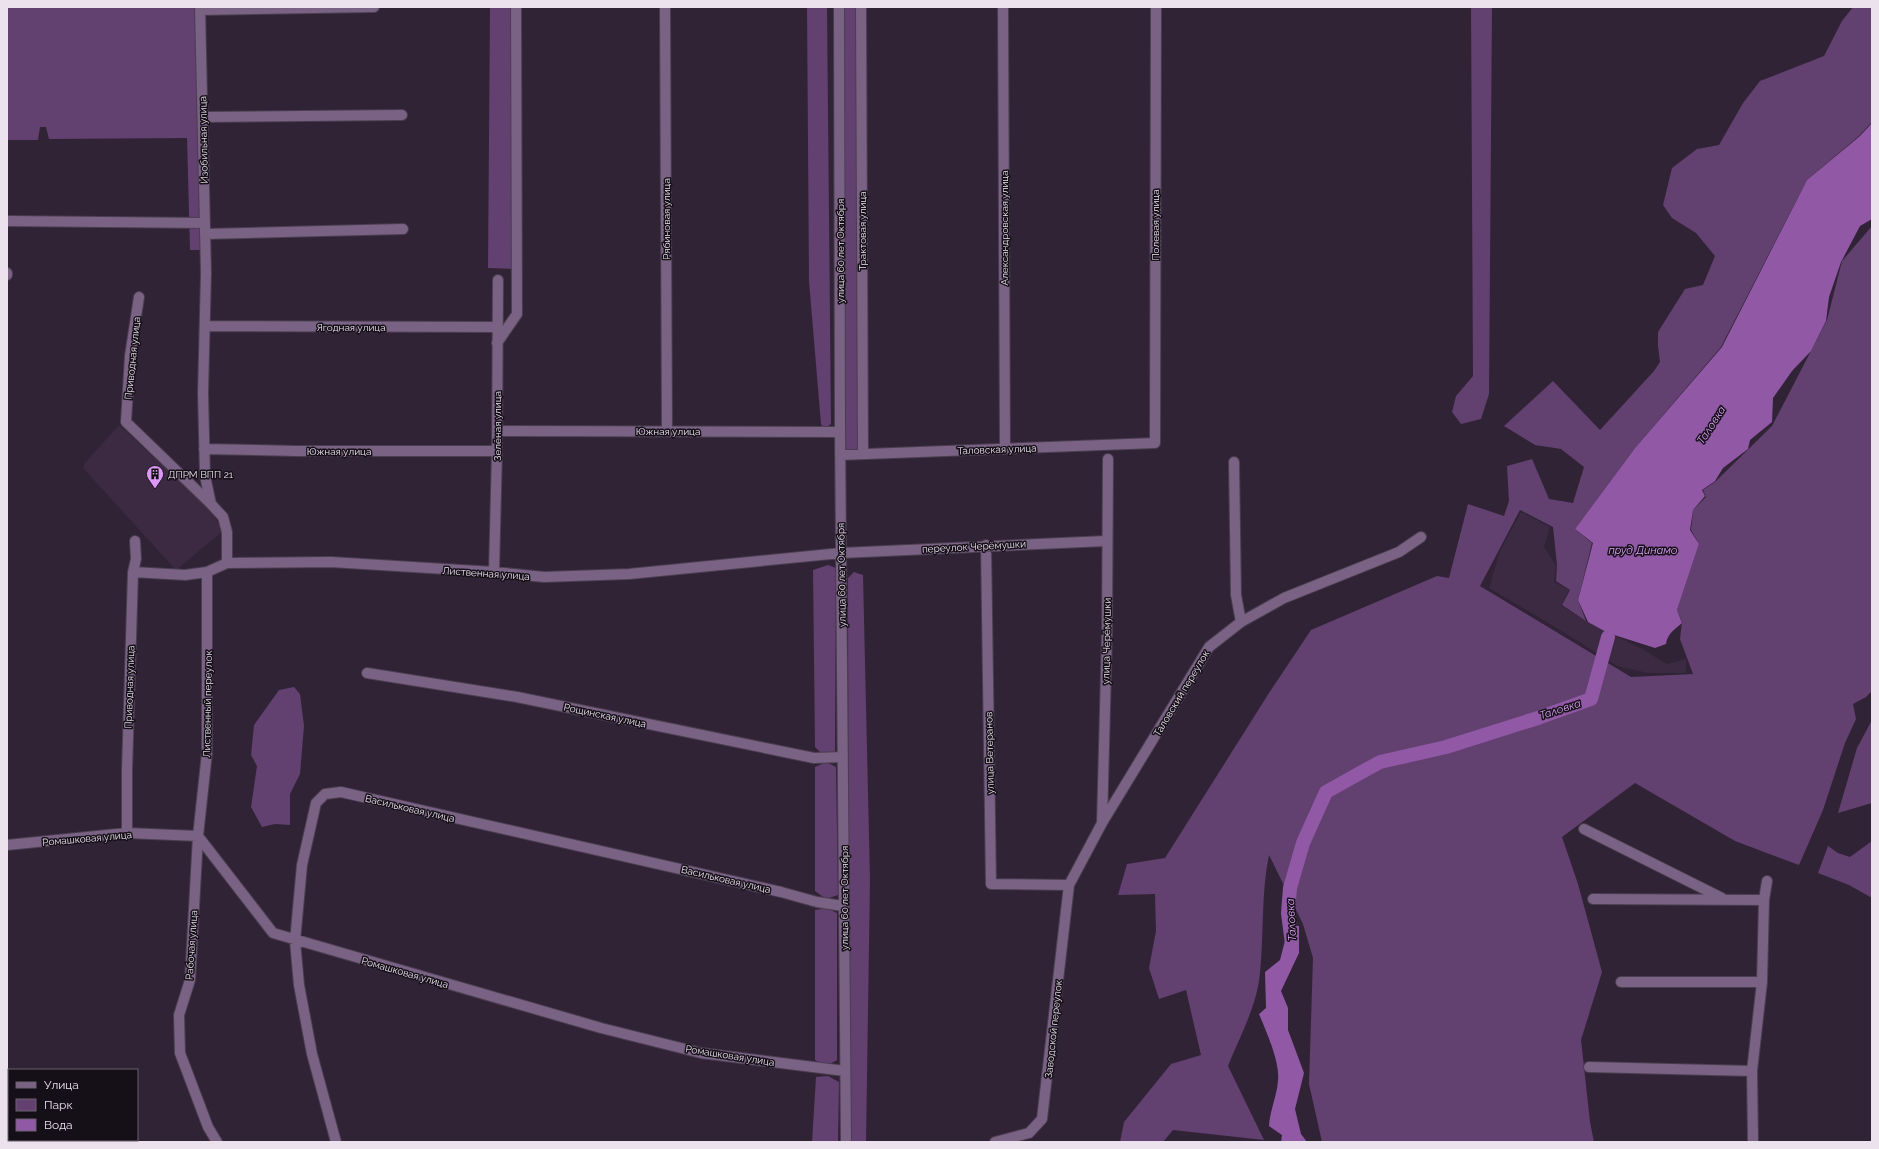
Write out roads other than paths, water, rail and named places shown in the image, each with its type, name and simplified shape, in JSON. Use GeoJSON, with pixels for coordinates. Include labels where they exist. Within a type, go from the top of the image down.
{"type":"FeatureCollection","features":[{"type":"Feature","properties":{"kind":"street"},"geometry":{"type":"LineString","coordinates":[[200,8],[374,7]]}},
{"type":"Feature","properties":{"kind":"street"},"geometry":{"type":"LineString","coordinates":[[497,343],[517,314],[516,7]]}},
{"type":"Feature","properties":{"kind":"street","name":"Рябиновая улица"},"geometry":{"type":"LineString","coordinates":[[665,7],[667,431]]}},
{"type":"Feature","properties":{"kind":"street","name":"улица 60 лет Октября"},"geometry":{"type":"LineString","coordinates":[[839,7],[840,455],[846,1142]]}},
{"type":"Feature","properties":{"kind":"street","name":"Трактовая улица"},"geometry":{"type":"LineString","coordinates":[[861,7],[863,454]]}},
{"type":"Feature","properties":{"kind":"street","name":"Александровская улица"},"geometry":{"type":"LineString","coordinates":[[1003,7],[1005,449]]}},
{"type":"Feature","properties":{"kind":"street","name":"Полевая улица"},"geometry":{"type":"LineString","coordinates":[[1155,443],[1156,7]]}},
{"type":"Feature","properties":{"kind":"street","name":"Изобильная улица"},"geometry":{"type":"LineString","coordinates":[[200,8],[206,273],[204,449],[205,476],[211,504]]}},
{"type":"Feature","properties":{"kind":"street"},"geometry":{"type":"LineString","coordinates":[[203,117],[402,115]]}},
{"type":"Feature","properties":{"kind":"street"},"geometry":{"type":"LineString","coordinates":[[7,221],[205,223]]}},
{"type":"Feature","properties":{"kind":"street"},"geometry":{"type":"LineString","coordinates":[[205,234],[403,229]]}},
{"type":"Feature","properties":{"kind":"street","name":"Зелёная улица"},"geometry":{"type":"LineString","coordinates":[[494,572],[497,451],[498,280]]}},
{"type":"Feature","properties":{"kind":"street","name":"Приводная улица"},"geometry":{"type":"LineString","coordinates":[[139,297],[130,356],[126,422],[211,504]]}},
{"type":"Feature","properties":{"kind":"street","name":"Ягодная улица"},"geometry":{"type":"LineString","coordinates":[[205,326],[498,327]]}},
{"type":"Feature","properties":{"kind":"street","name":"Южная улица"},"geometry":{"type":"LineString","coordinates":[[497,431],[840,432]]}},
{"type":"Feature","properties":{"kind":"street","name":"Таловская улица"},"geometry":{"type":"LineString","coordinates":[[840,455],[1155,443]]}},
{"type":"Feature","properties":{"kind":"street","name":"Южная улица"},"geometry":{"type":"LineString","coordinates":[[204,449],[297,451],[497,451]]}},
{"type":"Feature","properties":{"kind":"street","name":"улица Черёмушки"},"geometry":{"type":"LineString","coordinates":[[1102,823],[1107,633],[1106,541],[1108,459]]}},
{"type":"Feature","properties":{"kind":"street"},"geometry":{"type":"LineString","coordinates":[[1234,462],[1236,595],[1241,622]]}},
{"type":"Feature","properties":{"kind":"street"},"geometry":{"type":"LineString","coordinates":[[211,504],[223,517],[227,532],[227,563]]}},
{"type":"Feature","properties":{"kind":"street","name":"Таловский переулок"},"geometry":{"type":"LineString","coordinates":[[1069,885],[1102,823],[1209,648],[1241,622],[1284,598],[1399,552],[1421,537]]}},
{"type":"Feature","properties":{"kind":"street","name":"Приводная улица"},"geometry":{"type":"LineString","coordinates":[[127,833],[127,771],[133,572],[136,559],[135,541]]}},
{"type":"Feature","properties":{"kind":"street","name":"переулок Черёмушки"},"geometry":{"type":"LineString","coordinates":[[841,553],[1106,541]]}},
{"type":"Feature","properties":{"kind":"street","name":"улица Ветеранов"},"geometry":{"type":"LineString","coordinates":[[986,546],[991,884],[1069,885]]}},
{"type":"Feature","properties":{"kind":"street","name":"Лиственная улица"},"geometry":{"type":"LineString","coordinates":[[133,572],[185,575],[207,572],[227,563],[331,562],[494,572],[544,577],[629,574],[841,553]]}},
{"type":"Feature","properties":{"kind":"street","name":"Лиственный переулок"},"geometry":{"type":"LineString","coordinates":[[198,836],[207,753],[207,572]]}},
{"type":"Feature","properties":{"kind":"street","name":"Рощинская улица"},"geometry":{"type":"LineString","coordinates":[[367,673],[517,697],[814,758],[843,757]]}},
{"type":"Feature","properties":{"kind":"street","name":"Васильковая улица"},"geometry":{"type":"LineString","coordinates":[[336,1142],[312,1054],[299,985],[295,941],[302,865],[316,803],[325,794],[341,792],[781,892],[817,902],[843,906]]}},
{"type":"Feature","properties":{"kind":"street"},"geometry":{"type":"LineString","coordinates":[[1584,829],[1723,899]]}},
{"type":"Feature","properties":{"kind":"street","name":"Ромашковая улица"},"geometry":{"type":"LineString","coordinates":[[7,845],[127,833],[198,836],[273,933],[295,941],[594,1026],[701,1053],[845,1070]]}},
{"type":"Feature","properties":{"kind":"street","name":"Рабочая улица"},"geometry":{"type":"LineString","coordinates":[[198,836],[190,980],[180,1015],[180,1053],[208,1127],[216,1142]]}},
{"type":"Feature","properties":{"kind":"street"},"geometry":{"type":"LineString","coordinates":[[1753,1142],[1752,1071],[1762,982],[1764,900],[1766,881]]}},
{"type":"Feature","properties":{"kind":"street","name":"Заводской переулок"},"geometry":{"type":"LineString","coordinates":[[995,1142],[1029,1133],[1042,1119],[1069,885]]}},
{"type":"Feature","properties":{"kind":"street"},"geometry":{"type":"LineString","coordinates":[[1593,898],[1764,900]]}},
{"type":"Feature","properties":{"kind":"street"},"geometry":{"type":"LineString","coordinates":[[1622,982],[1762,982]]}},
{"type":"Feature","properties":{"kind":"street"},"geometry":{"type":"LineString","coordinates":[[1589,1067],[1752,1071]]}},
{"type":"Feature","properties":{"kind":"water","name":"пруд Динамо"},"geometry":{"type":"Polygon","coordinates":[[[1872,123],[1872,219],[1860,226],[1841,262],[1829,297],[1826,321],[1811,351],[1792,371],[1773,398],[1772,422],[1750,440],[1748,449],[1723,468],[1715,481],[1702,490],[1705,496],[1693,510],[1690,530],[1699,544],[1677,610],[1682,623],[1670,635],[1666,644],[1655,648],[1608,633],[1588,622],[1578,600],[1593,543],[1575,529],[1635,448],[1722,347],[1807,180],[1860,136],[1872,123]]]}},
{"type":"Feature","properties":{"kind":"water"},"geometry":{"type":"Polygon","coordinates":[[[1289,925],[1299,926],[1299,953],[1281,991],[1288,1008],[1288,1030],[1304,1073],[1295,1109],[1301,1134],[1307,1142],[1281,1142],[1282,1135],[1269,1126],[1278,1073],[1272,1047],[1259,1014],[1266,1008],[1265,972],[1280,960],[1289,925]]]}},
{"type":"Feature","properties":{"kind":"waterway","name":"Таловка"},"geometry":{"type":"LineString","coordinates":[[1608,637],[1610,631]]}},
{"type":"Feature","properties":{"kind":"waterway","name":"Таловка"},"geometry":{"type":"LineString","coordinates":[[1292,944],[1288,913],[1290,888],[1303,843],[1326,792],[1380,762],[1446,747],[1538,718],[1591,699],[1608,637]]}},
{"type":"Feature","properties":{"kind":"place","name":"ДПРМ ВПП 21"},"geometry":{"type":"Point","coordinates":[155,489]}}]}
